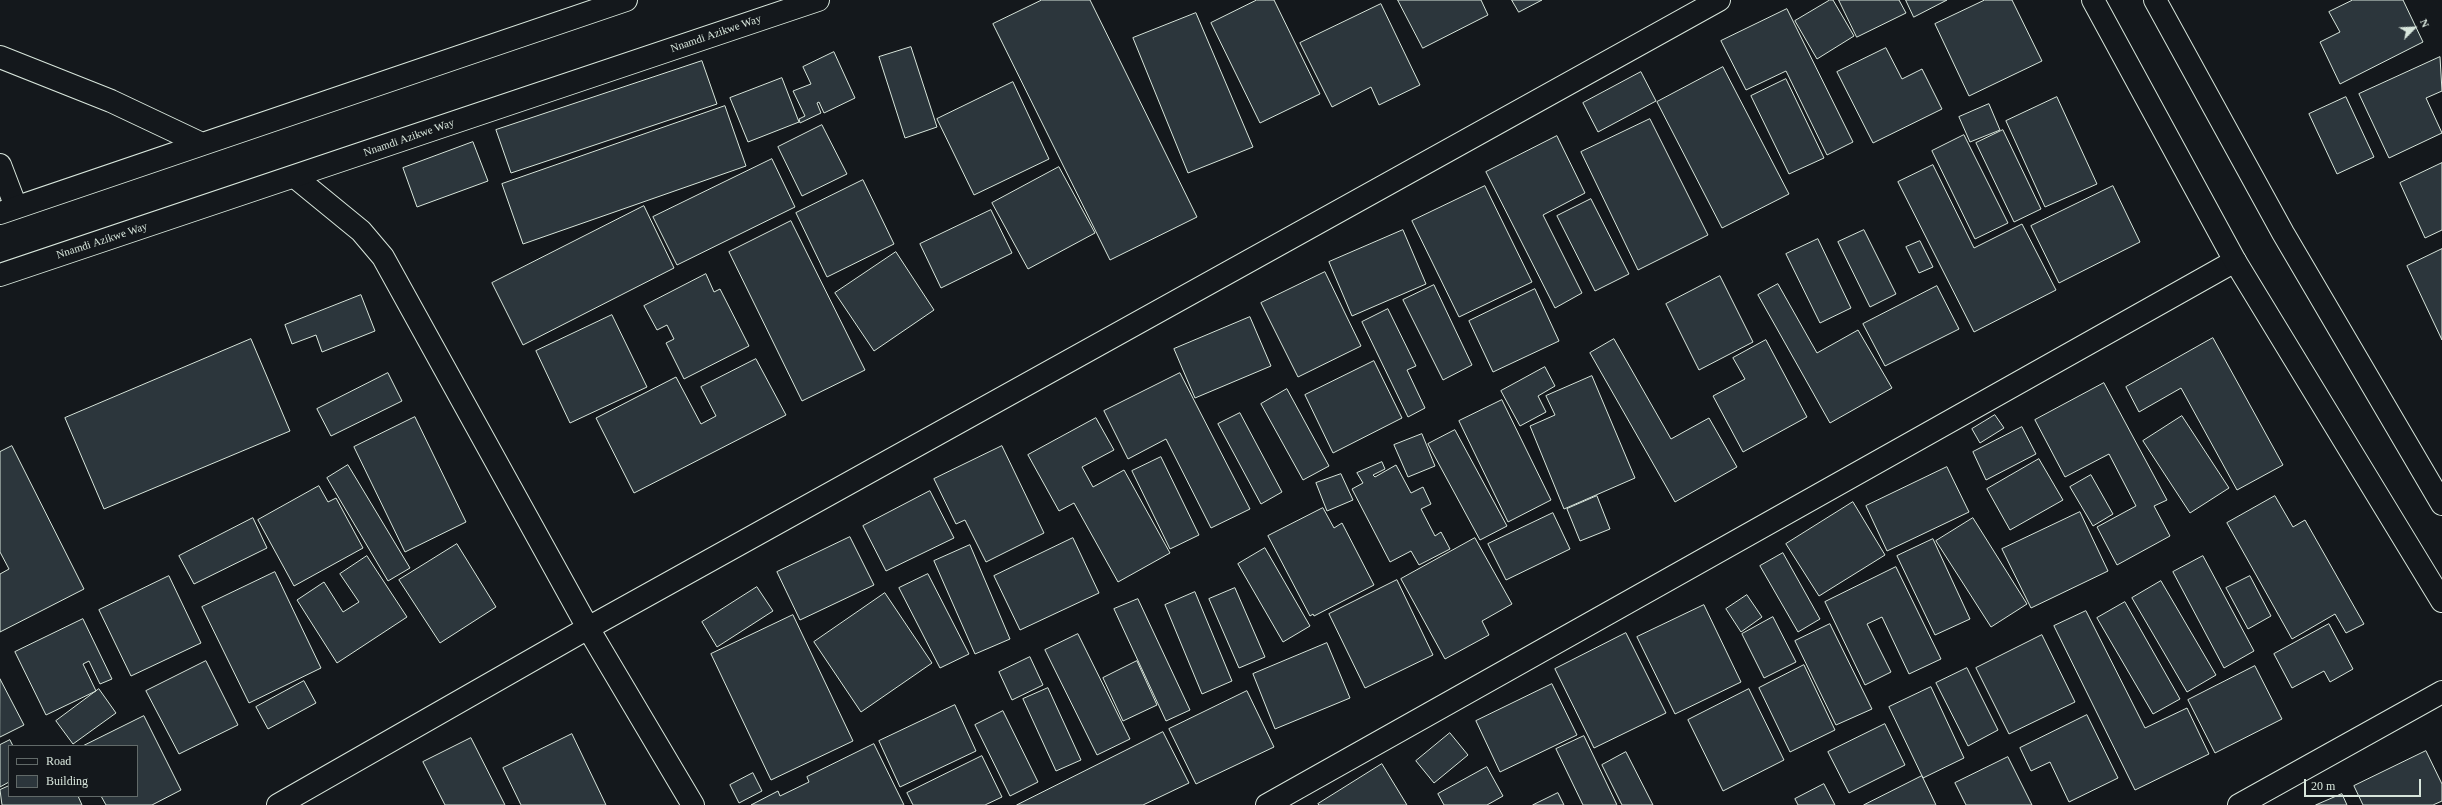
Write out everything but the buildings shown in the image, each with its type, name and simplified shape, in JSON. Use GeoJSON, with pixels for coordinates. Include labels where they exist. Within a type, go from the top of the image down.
{"type":"FeatureCollection","features":[{"type":"Feature","properties":{"kind":"main road"},"geometry":{"type":"LineString","coordinates":[[0,165],[8,210],[626,0]]}},
{"type":"Feature","properties":{"kind":"main road","name":"Nnamdi Azikwe Way"},"geometry":{"type":"LineString","coordinates":[[0,275],[818,0]]}},
{"type":"Feature","properties":{"kind":"main road"},"geometry":{"type":"LineString","coordinates":[[278,805],[588,628],[1719,0]]}},
{"type":"Feature","properties":{"kind":"main road"},"geometry":{"type":"LineString","coordinates":[[2092,0],[2235,261],[2442,601]]}},
{"type":"Feature","properties":{"kind":"main road"},"geometry":{"type":"LineString","coordinates":[[2155,0],[2283,233],[2442,504]]}},
{"type":"Feature","properties":{"kind":"main road"},"geometry":{"type":"LineString","coordinates":[[0,57],[111,101],[202,144]]}},
{"type":"Feature","properties":{"kind":"main road"},"geometry":{"type":"LineString","coordinates":[[295,177],[361,231],[383,257],[588,628],[693,805]]}},
{"type":"Feature","properties":{"kind":"main road"},"geometry":{"type":"LineString","coordinates":[[1267,805],[2235,261]]}},
{"type":"Feature","properties":{"kind":"main road"},"geometry":{"type":"LineString","coordinates":[[2239,805],[2442,692]]}}]}
